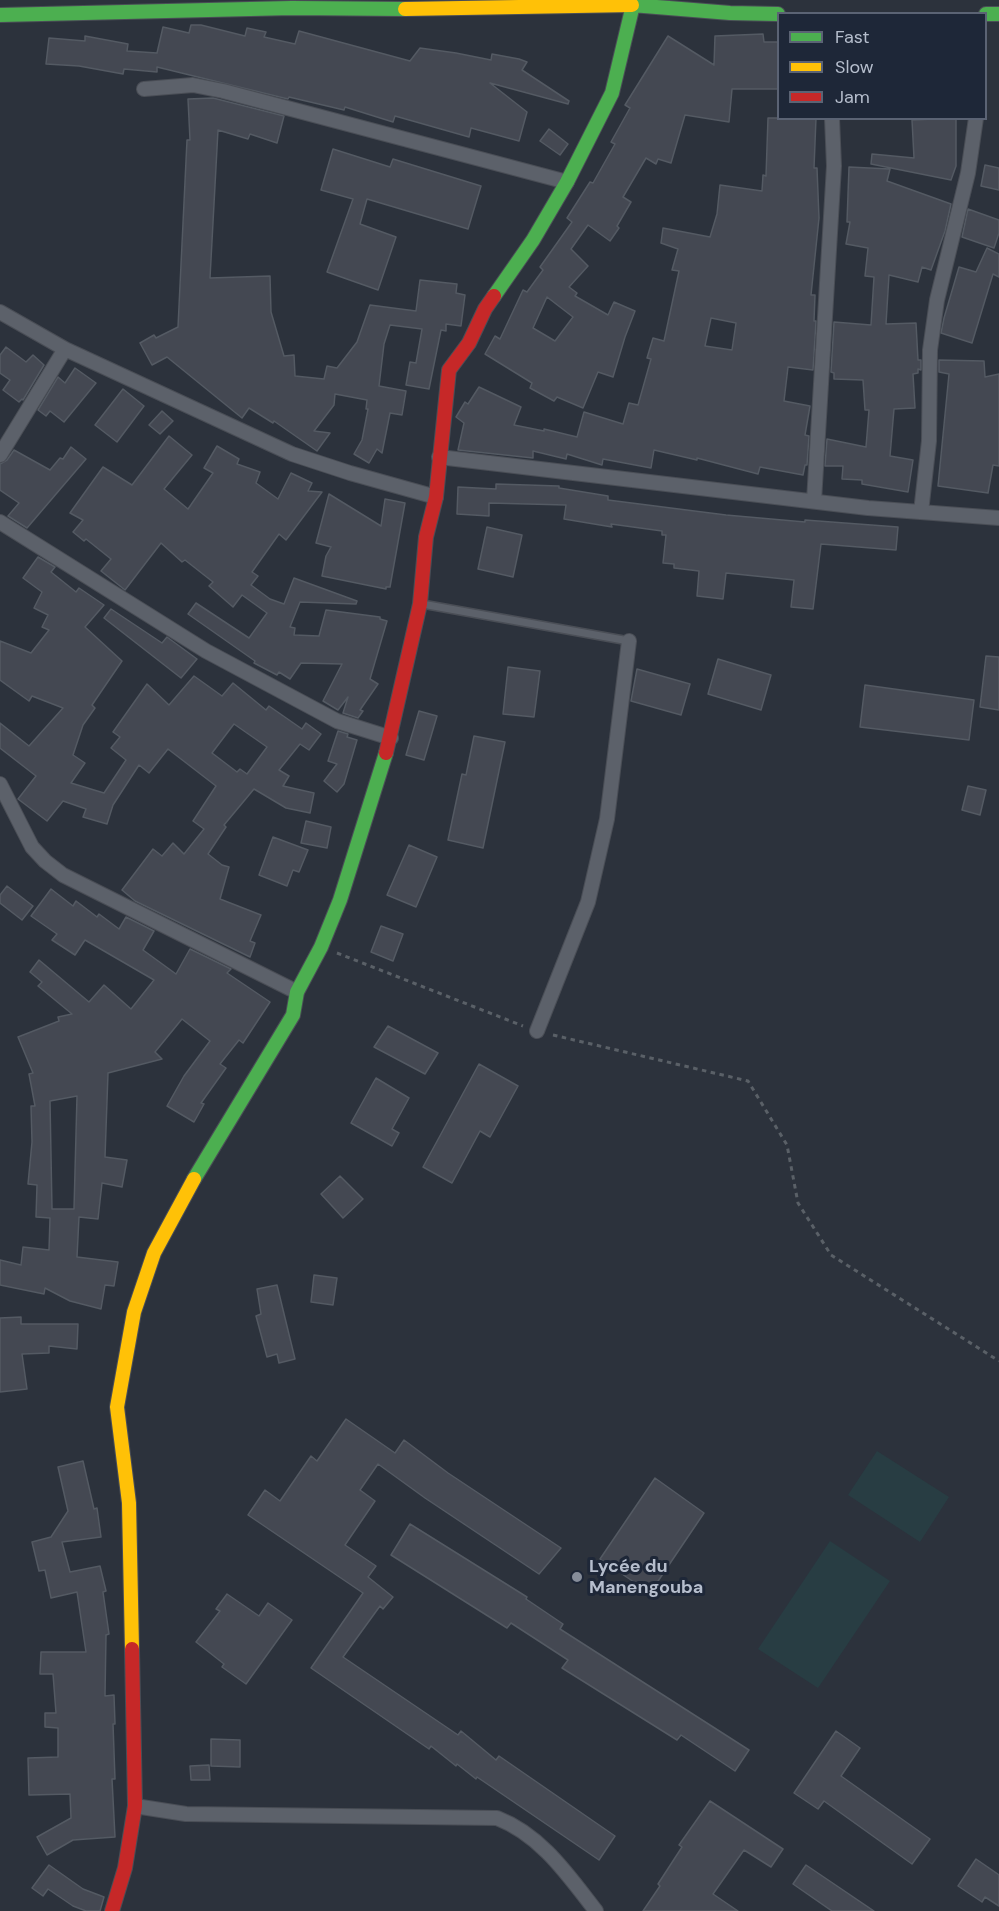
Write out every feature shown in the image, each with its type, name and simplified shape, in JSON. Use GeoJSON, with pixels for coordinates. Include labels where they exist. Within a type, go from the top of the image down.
{"type":"FeatureCollection","features":[{"type":"Feature","properties":{"kind":"main road"},"geometry":{"type":"LineString","coordinates":[[0,15],[292,8],[461,9],[635,3],[730,13],[777,14]]}},
{"type":"Feature","properties":{"kind":"main road"},"geometry":{"type":"LineString","coordinates":[[112,1911],[125,1868],[135,1806],[129,1503],[117,1407],[134,1312],[154,1253],[218,1137],[293,1015],[297,992],[321,947],[350,870],[391,738],[420,604],[426,537],[436,497],[449,370],[469,343],[484,309],[533,240],[567,182],[612,93],[635,3]]}},
{"type":"Feature","properties":{"kind":"street"},"geometry":{"type":"LineString","coordinates":[[144,88],[193,85],[223,91],[567,182]]}},
{"type":"Feature","properties":{"kind":"street"},"geometry":{"type":"LineString","coordinates":[[814,501],[834,166],[832,120]]}},
{"type":"Feature","properties":{"kind":"street"},"geometry":{"type":"LineString","coordinates":[[921,512],[929,441],[930,350],[937,300],[968,173],[975,120]]}},
{"type":"Feature","properties":{"kind":"street"},"geometry":{"type":"LineString","coordinates":[[0,312],[65,349],[292,454],[436,497]]}},
{"type":"Feature","properties":{"kind":"street"},"geometry":{"type":"LineString","coordinates":[[0,455],[65,349]]}},
{"type":"Feature","properties":{"kind":"street"},"geometry":{"type":"LineString","coordinates":[[439,457],[814,501],[999,518]]}},
{"type":"Feature","properties":{"kind":"street"},"geometry":{"type":"LineString","coordinates":[[0,522],[206,651],[337,721],[391,738]]}},
{"type":"Feature","properties":{"kind":"street"},"geometry":{"type":"LineString","coordinates":[[537,1031],[588,902],[607,819],[629,641]]}},
{"type":"Feature","properties":{"kind":"street"},"geometry":{"type":"LineString","coordinates":[[0,784],[32,847],[63,875],[297,992]]}},
{"type":"Feature","properties":{"kind":"street"},"geometry":{"type":"LineString","coordinates":[[135,1806],[186,1814],[497,1818],[530,1835],[566,1872],[596,1911]]}},
{"type":"Feature","properties":{"kind":"lane"},"geometry":{"type":"LineString","coordinates":[[420,604],[629,641]]}},
{"type":"Feature","properties":{"kind":"path"},"geometry":{"type":"LineString","coordinates":[[321,947],[537,1031],[748,1081],[787,1145],[798,1203],[831,1255],[999,1361]]}},
{"type":"Feature","properties":{"kind":"green space"},"geometry":{"type":"Polygon","coordinates":[[[877,1451],[949,1497],[920,1542],[848,1495],[877,1451]]]}},
{"type":"Feature","properties":{"kind":"green space"},"geometry":{"type":"Polygon","coordinates":[[[830,1541],[890,1581],[818,1688],[758,1649],[830,1541]]]}},
{"type":"Feature","properties":{"kind":"building"},"geometry":{"type":"Polygon","coordinates":[[[191,25],[201,25],[245,36],[247,28],[266,32],[264,37],[295,44],[299,31],[410,61],[420,48],[491,60],[492,54],[519,59],[527,62],[522,70],[569,101],[568,104],[490,83],[527,112],[519,141],[471,128],[469,137],[395,116],[393,122],[345,107],[344,110],[289,97],[288,99],[157,67],[157,72],[124,69],[123,74],[79,66],[46,64],[49,38],[85,41],[85,36],[128,44],[127,51],[157,53],[163,27],[189,33],[191,25]]]}},
{"type":"Feature","properties":{"kind":"building"},"geometry":{"type":"Polygon","coordinates":[[[763,34],[764,42],[777,42],[777,89],[732,89],[729,122],[685,115],[671,163],[658,159],[656,164],[646,158],[623,197],[631,202],[610,241],[588,225],[571,249],[588,266],[569,287],[577,293],[575,296],[608,315],[614,302],[635,311],[613,377],[598,372],[583,408],[557,397],[554,401],[530,388],[532,383],[485,354],[495,336],[500,339],[523,290],[527,292],[543,270],[540,267],[572,222],[567,218],[590,182],[593,183],[615,144],[611,142],[630,108],[625,105],[668,36],[714,65],[715,36],[763,34]],[[547,297],[533,328],[555,341],[573,317],[547,297]]]}},
{"type":"Feature","properties":{"kind":"building"},"geometry":{"type":"Polygon","coordinates":[[[213,98],[284,116],[277,143],[250,134],[248,139],[218,130],[210,278],[270,276],[271,312],[284,356],[294,355],[295,376],[324,379],[327,366],[337,368],[357,342],[370,305],[416,311],[420,280],[457,284],[456,293],[465,295],[461,326],[446,324],[446,331],[441,330],[429,389],[406,385],[410,362],[416,363],[422,329],[390,325],[384,344],[379,386],[406,391],[402,415],[390,413],[382,453],[377,449],[369,463],[354,454],[362,440],[368,409],[366,409],[367,400],[335,394],[334,405],[314,431],[330,433],[317,451],[274,421],[273,423],[249,408],[242,418],[167,357],[152,365],[140,343],[154,335],[156,338],[178,327],[187,140],[190,140],[188,99],[213,98]]]}},
{"type":"Feature","properties":{"kind":"building"},"geometry":{"type":"Polygon","coordinates":[[[768,118],[816,120],[814,168],[817,168],[819,218],[811,295],[815,295],[814,321],[816,321],[813,370],[788,367],[784,401],[810,406],[805,435],[809,436],[807,465],[805,465],[803,475],[760,467],[758,474],[697,458],[697,460],[654,450],[651,468],[603,459],[602,465],[567,454],[566,459],[533,451],[533,458],[458,450],[464,423],[456,417],[465,402],[468,404],[479,387],[521,407],[514,425],[577,437],[584,412],[623,424],[629,403],[638,405],[651,359],[647,358],[653,338],[664,341],[679,271],[672,270],[678,249],[661,243],[663,228],[710,237],[717,214],[720,185],[762,191],[763,175],[766,176],[768,118]],[[711,318],[705,346],[732,350],[736,323],[711,318]]]}},
{"type":"Feature","properties":{"kind":"building"},"geometry":{"type":"Polygon","coordinates":[[[912,120],[956,120],[956,166],[951,180],[871,164],[872,154],[914,158],[912,120]]]}},
{"type":"Feature","properties":{"kind":"building"},"geometry":{"type":"Polygon","coordinates":[[[549,129],[568,144],[560,155],[540,141],[549,129]]]}},
{"type":"Feature","properties":{"kind":"building"},"geometry":{"type":"Polygon","coordinates":[[[333,149],[390,167],[393,159],[481,186],[468,229],[367,199],[360,224],[396,237],[378,290],[327,272],[353,199],[321,190],[333,149]]]}},
{"type":"Feature","properties":{"kind":"building"},"geometry":{"type":"Polygon","coordinates":[[[985,165],[999,168],[999,190],[981,186],[985,165]]]}},
{"type":"Feature","properties":{"kind":"building"},"geometry":{"type":"Polygon","coordinates":[[[849,167],[890,169],[887,181],[951,204],[945,231],[931,270],[922,267],[918,282],[889,275],[886,324],[916,323],[918,360],[921,360],[921,370],[918,369],[918,373],[913,374],[915,408],[894,409],[890,456],[913,460],[908,492],[862,484],[862,480],[842,479],[843,466],[825,466],[827,439],[866,447],[869,410],[865,410],[863,380],[834,379],[834,373],[831,372],[834,322],[871,325],[874,277],[865,276],[868,248],[846,244],[850,222],[847,222],[849,167]]]}},
{"type":"Feature","properties":{"kind":"building"},"geometry":{"type":"Polygon","coordinates":[[[968,209],[999,220],[999,233],[994,248],[962,237],[968,209]]]}},
{"type":"Feature","properties":{"kind":"building"},"geometry":{"type":"Polygon","coordinates":[[[987,248],[999,254],[999,277],[993,274],[972,343],[941,333],[959,267],[976,272],[987,248]]]}},
{"type":"Feature","properties":{"kind":"building"},"geometry":{"type":"Polygon","coordinates":[[[6,347],[26,362],[33,355],[44,365],[23,400],[19,402],[3,390],[10,380],[0,373],[0,355],[6,347]]]}},
{"type":"Feature","properties":{"kind":"building"},"geometry":{"type":"Polygon","coordinates":[[[939,360],[984,361],[985,377],[999,374],[999,466],[993,465],[988,493],[938,486],[949,374],[939,372],[939,360]]]}},
{"type":"Feature","properties":{"kind":"building"},"geometry":{"type":"Polygon","coordinates":[[[75,368],[96,383],[64,422],[50,411],[46,416],[38,410],[58,377],[65,383],[75,368]]]}},
{"type":"Feature","properties":{"kind":"building"},"geometry":{"type":"Polygon","coordinates":[[[123,389],[144,406],[117,442],[95,425],[123,389]]]}},
{"type":"Feature","properties":{"kind":"building"},"geometry":{"type":"Polygon","coordinates":[[[162,411],[173,421],[160,434],[149,425],[162,411]]]}},
{"type":"Feature","properties":{"kind":"building"},"geometry":{"type":"Polygon","coordinates":[[[169,436],[192,455],[164,489],[188,509],[213,473],[204,468],[217,446],[239,459],[237,464],[260,472],[256,483],[278,499],[291,473],[312,483],[308,491],[322,492],[286,540],[279,534],[252,572],[258,576],[251,585],[270,599],[284,604],[294,578],[357,601],[356,604],[300,602],[290,627],[295,628],[294,635],[319,636],[326,610],[380,617],[387,621],[370,679],[378,684],[360,710],[363,711],[358,718],[343,713],[348,697],[338,710],[323,701],[342,664],[301,663],[290,679],[279,672],[277,675],[254,663],[255,661],[188,614],[196,603],[249,638],[267,613],[242,595],[233,607],[209,586],[213,582],[185,560],[182,562],[161,543],[125,590],[101,571],[111,559],[86,539],[84,541],[73,532],[83,520],[70,513],[103,467],[132,485],[169,436]]]}},
{"type":"Feature","properties":{"kind":"building"},"geometry":{"type":"Polygon","coordinates":[[[71,447],[86,459],[27,528],[8,516],[19,503],[0,490],[0,464],[7,460],[14,450],[50,470],[60,458],[63,459],[71,447]]]}},
{"type":"Feature","properties":{"kind":"building"},"geometry":{"type":"Polygon","coordinates":[[[496,484],[559,486],[559,488],[608,496],[608,500],[726,515],[898,527],[896,550],[821,544],[813,609],[791,607],[794,580],[726,573],[723,599],[697,596],[699,571],[674,568],[674,564],[663,563],[666,535],[662,535],[662,531],[611,524],[612,527],[564,519],[566,505],[489,503],[489,516],[457,514],[458,487],[496,489],[496,484]]]}},
{"type":"Feature","properties":{"kind":"building"},"geometry":{"type":"Polygon","coordinates":[[[329,494],[381,526],[385,499],[405,503],[390,587],[386,589],[322,576],[326,556],[331,547],[316,543],[329,494]]]}},
{"type":"Feature","properties":{"kind":"building"},"geometry":{"type":"Polygon","coordinates":[[[487,527],[522,535],[513,577],[478,569],[487,527]]]}},
{"type":"Feature","properties":{"kind":"building"},"geometry":{"type":"Polygon","coordinates":[[[38,557],[55,567],[51,572],[76,592],[79,588],[104,605],[85,627],[122,661],[92,705],[95,708],[83,725],[73,755],[85,763],[71,783],[104,793],[126,760],[111,748],[120,737],[113,732],[147,684],[169,705],[194,676],[222,696],[233,683],[266,710],[269,706],[302,729],[306,723],[321,734],[309,750],[300,744],[279,770],[289,776],[283,786],[314,793],[310,813],[286,808],[254,789],[224,825],[226,827],[208,854],[222,865],[229,867],[220,899],[261,915],[250,941],[255,943],[250,957],[135,901],[122,890],[153,849],[162,856],[173,843],[184,854],[204,829],[193,821],[216,786],[168,749],[149,773],[139,765],[113,805],[107,824],[83,817],[86,809],[63,801],[47,821],[18,799],[36,776],[0,748],[0,723],[29,746],[63,708],[32,696],[29,701],[0,680],[0,641],[31,653],[49,630],[42,627],[48,615],[34,608],[42,592],[23,578],[38,557]],[[234,724],[212,753],[237,772],[240,769],[247,774],[267,747],[234,724]]]}},
{"type":"Feature","properties":{"kind":"building"},"geometry":{"type":"Polygon","coordinates":[[[111,609],[162,643],[167,637],[197,659],[181,678],[104,618],[111,609]]]}},
{"type":"Feature","properties":{"kind":"building"},"geometry":{"type":"Polygon","coordinates":[[[986,656],[999,657],[999,710],[980,707],[986,656]]]}},
{"type":"Feature","properties":{"kind":"building"},"geometry":{"type":"Polygon","coordinates":[[[718,659],[771,675],[761,710],[708,694],[718,659]]]}},
{"type":"Feature","properties":{"kind":"building"},"geometry":{"type":"Polygon","coordinates":[[[508,667],[540,671],[534,717],[503,714],[508,667]]]}},
{"type":"Feature","properties":{"kind":"building"},"geometry":{"type":"Polygon","coordinates":[[[637,669],[690,684],[681,715],[631,701],[637,669]]]}},
{"type":"Feature","properties":{"kind":"building"},"geometry":{"type":"Polygon","coordinates":[[[865,685],[974,700],[969,740],[860,727],[865,685]]]}},
{"type":"Feature","properties":{"kind":"building"},"geometry":{"type":"Polygon","coordinates":[[[419,711],[437,716],[424,760],[406,755],[419,711]]]}},
{"type":"Feature","properties":{"kind":"building"},"geometry":{"type":"Polygon","coordinates":[[[338,731],[357,740],[344,784],[337,792],[324,781],[337,764],[328,761],[338,731]]]}},
{"type":"Feature","properties":{"kind":"building"},"geometry":{"type":"Polygon","coordinates":[[[474,736],[505,742],[483,848],[448,840],[462,774],[466,775],[474,736]]]}},
{"type":"Feature","properties":{"kind":"building"},"geometry":{"type":"Polygon","coordinates":[[[968,786],[986,790],[980,815],[962,810],[968,786]]]}},
{"type":"Feature","properties":{"kind":"building"},"geometry":{"type":"Polygon","coordinates":[[[306,821],[331,827],[327,848],[301,843],[306,821]]]}},
{"type":"Feature","properties":{"kind":"building"},"geometry":{"type":"Polygon","coordinates":[[[273,837],[308,850],[299,872],[293,870],[287,886],[259,875],[273,837]]]}},
{"type":"Feature","properties":{"kind":"building"},"geometry":{"type":"Polygon","coordinates":[[[409,845],[437,857],[416,907],[387,895],[409,845]]]}},
{"type":"Feature","properties":{"kind":"building"},"geometry":{"type":"Polygon","coordinates":[[[7,886],[33,906],[22,920],[0,903],[0,895],[7,886]]]}},
{"type":"Feature","properties":{"kind":"building"},"geometry":{"type":"Polygon","coordinates":[[[51,889],[73,906],[76,901],[97,917],[99,914],[119,929],[126,917],[154,931],[143,950],[176,974],[190,949],[231,969],[227,973],[270,1002],[243,1043],[239,1040],[220,1064],[226,1068],[201,1103],[204,1104],[194,1122],[167,1106],[184,1076],[210,1041],[182,1019],[155,1052],[162,1059],[108,1073],[105,1157],[127,1160],[122,1187],[102,1183],[98,1219],[79,1217],[77,1257],[118,1262],[114,1286],[105,1285],[101,1309],[70,1301],[45,1288],[44,1294],[0,1285],[0,1260],[21,1265],[23,1247],[49,1250],[50,1218],[36,1217],[37,1185],[28,1184],[32,1142],[31,1106],[35,1106],[29,1074],[33,1073],[18,1037],[59,1021],[58,1017],[72,1014],[38,986],[42,982],[30,972],[39,960],[89,1002],[104,985],[131,1009],[154,980],[85,940],[75,955],[52,940],[57,934],[31,916],[51,889]],[[77,1096],[50,1101],[52,1209],[74,1209],[77,1096]]]}},
{"type":"Feature","properties":{"kind":"building"},"geometry":{"type":"Polygon","coordinates":[[[381,926],[403,934],[393,961],[371,952],[381,926]]]}},
{"type":"Feature","properties":{"kind":"building"},"geometry":{"type":"Polygon","coordinates":[[[388,1026],[438,1053],[425,1074],[374,1047],[388,1026]]]}},
{"type":"Feature","properties":{"kind":"building"},"geometry":{"type":"Polygon","coordinates":[[[479,1064],[518,1086],[490,1137],[480,1131],[452,1183],[423,1167],[479,1064]]]}},
{"type":"Feature","properties":{"kind":"building"},"geometry":{"type":"Polygon","coordinates":[[[376,1078],[409,1098],[392,1129],[399,1133],[392,1146],[351,1123],[376,1078]]]}},
{"type":"Feature","properties":{"kind":"building"},"geometry":{"type":"Polygon","coordinates":[[[340,1176],[363,1199],[343,1218],[321,1194],[340,1176]]]}},
{"type":"Feature","properties":{"kind":"building"},"geometry":{"type":"Polygon","coordinates":[[[314,1275],[337,1278],[333,1305],[311,1302],[314,1275]]]}},
{"type":"Feature","properties":{"kind":"building"},"geometry":{"type":"Polygon","coordinates":[[[277,1285],[295,1359],[279,1363],[277,1354],[267,1357],[256,1316],[261,1314],[257,1289],[277,1285]]]}},
{"type":"Feature","properties":{"kind":"building"},"geometry":{"type":"Polygon","coordinates":[[[21,1317],[21,1324],[78,1324],[77,1349],[49,1346],[49,1353],[22,1354],[27,1389],[0,1392],[0,1318],[21,1317]]]}},
{"type":"Feature","properties":{"kind":"building"},"geometry":{"type":"Polygon","coordinates":[[[346,1419],[395,1453],[404,1440],[448,1473],[561,1548],[539,1574],[378,1464],[360,1490],[375,1501],[345,1545],[376,1566],[368,1577],[393,1597],[383,1609],[380,1606],[343,1657],[458,1735],[461,1731],[496,1760],[499,1756],[615,1836],[599,1860],[477,1777],[476,1779],[457,1764],[456,1766],[431,1746],[429,1749],[311,1668],[363,1593],[248,1515],[265,1490],[280,1501],[311,1456],[317,1461],[346,1419]]]}},
{"type":"Feature","properties":{"kind":"building"},"geometry":{"type":"Polygon","coordinates":[[[83,1461],[94,1509],[97,1508],[101,1537],[62,1542],[70,1572],[100,1566],[106,1591],[103,1592],[109,1634],[106,1635],[105,1696],[114,1695],[115,1779],[112,1779],[115,1837],[73,1840],[47,1855],[37,1837],[71,1818],[70,1794],[29,1795],[28,1758],[58,1757],[58,1728],[45,1727],[45,1713],[56,1713],[53,1674],[40,1674],[41,1652],[86,1652],[77,1592],[51,1598],[45,1570],[39,1571],[32,1542],[51,1537],[68,1511],[58,1467],[83,1461]]]}},
{"type":"Feature","properties":{"kind":"building"},"geometry":{"type":"Polygon","coordinates":[[[655,1478],[704,1513],[650,1593],[600,1559],[655,1478]]]}},
{"type":"Feature","properties":{"kind":"building"},"geometry":{"type":"Polygon","coordinates":[[[410,1524],[527,1597],[526,1599],[563,1624],[560,1629],[749,1750],[735,1771],[681,1735],[677,1740],[562,1668],[568,1660],[511,1623],[507,1628],[391,1555],[410,1524]]]}},
{"type":"Feature","properties":{"kind":"building"},"geometry":{"type":"Polygon","coordinates":[[[227,1594],[259,1616],[268,1603],[292,1620],[246,1684],[222,1667],[224,1664],[196,1642],[220,1611],[216,1609],[227,1594]]]}},
{"type":"Feature","properties":{"kind":"building"},"geometry":{"type":"Polygon","coordinates":[[[836,1731],[860,1748],[841,1776],[930,1839],[912,1864],[824,1801],[818,1809],[794,1793],[836,1731]]]}},
{"type":"Feature","properties":{"kind":"building"},"geometry":{"type":"Polygon","coordinates":[[[211,1739],[240,1740],[240,1767],[211,1766],[211,1739]]]}},
{"type":"Feature","properties":{"kind":"building"},"geometry":{"type":"Polygon","coordinates":[[[209,1765],[210,1780],[191,1780],[190,1766],[209,1765]]]}},
{"type":"Feature","properties":{"kind":"building"},"geometry":{"type":"Polygon","coordinates":[[[710,1801],[783,1849],[771,1867],[744,1850],[713,1894],[738,1911],[643,1911],[682,1847],[679,1845],[710,1801]]]}},
{"type":"Feature","properties":{"kind":"building"},"geometry":{"type":"Polygon","coordinates":[[[976,1859],[999,1875],[999,1906],[985,1897],[982,1902],[958,1886],[976,1859]]]}},
{"type":"Feature","properties":{"kind":"building"},"geometry":{"type":"Polygon","coordinates":[[[49,1865],[83,1889],[104,1897],[100,1911],[86,1911],[73,1906],[48,1889],[43,1896],[32,1888],[49,1865]]]}},
{"type":"Feature","properties":{"kind":"building"},"geometry":{"type":"Polygon","coordinates":[[[806,1865],[874,1911],[832,1911],[793,1884],[806,1865]]]}},
{"type":"Feature","properties":{"kind":"traffic: fast"},"geometry":{"type":"LineString","coordinates":[[632,5],[730,13],[777,14]]}},
{"type":"Feature","properties":{"kind":"traffic: fast"},"geometry":{"type":"LineString","coordinates":[[494,296],[533,240],[567,182],[612,93],[633,5]]}},
{"type":"Feature","properties":{"kind":"traffic: fast"},"geometry":{"type":"LineString","coordinates":[[0,15],[292,8],[405,9]]}},
{"type":"Feature","properties":{"kind":"traffic: fast"},"geometry":{"type":"LineString","coordinates":[[987,14],[999,14]]}},
{"type":"Feature","properties":{"kind":"traffic: fast"},"geometry":{"type":"LineString","coordinates":[[194,1179],[293,1015],[297,992],[321,947],[340,900],[386,753]]}},
{"type":"Feature","properties":{"kind":"traffic: slow"},"geometry":{"type":"LineString","coordinates":[[405,9],[632,5]]}},
{"type":"Feature","properties":{"kind":"traffic: slow"},"geometry":{"type":"LineString","coordinates":[[132,1649],[129,1503],[117,1407],[134,1312],[154,1253],[194,1179]]}},
{"type":"Feature","properties":{"kind":"traffic: jam"},"geometry":{"type":"LineString","coordinates":[[386,753],[420,604],[426,537],[436,497],[449,370],[469,343],[485,309],[494,296]]}},
{"type":"Feature","properties":{"kind":"traffic: jam"},"geometry":{"type":"LineString","coordinates":[[112,1911],[125,1868],[135,1806],[132,1649]]}},
{"type":"Feature","properties":{"kind":"place","name":"Lycée du Manengouba"},"geometry":{"type":"Point","coordinates":[577,1577]}}]}
